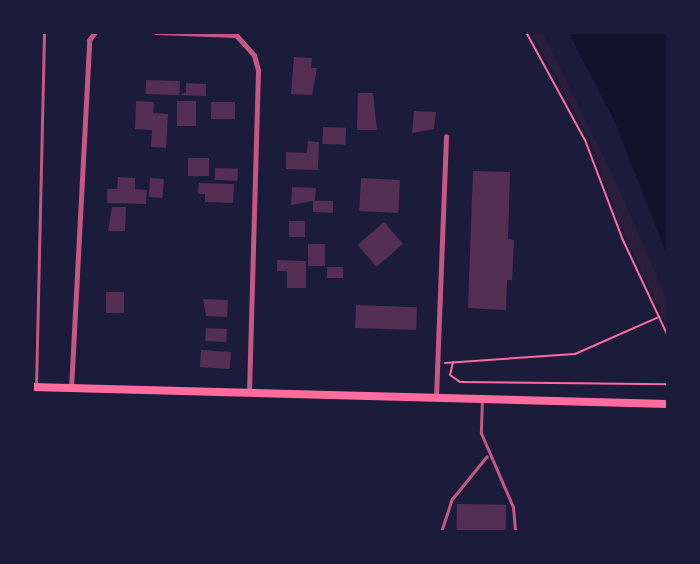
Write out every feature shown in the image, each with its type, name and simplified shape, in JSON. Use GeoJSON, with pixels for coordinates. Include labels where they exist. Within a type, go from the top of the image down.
{"type":"FeatureCollection","features":[{"type":"Feature","properties":{"kind":"main road"},"geometry":{"type":"LineString","coordinates":[[34,387],[249,391],[668,404]]}},
{"type":"Feature","properties":{"kind":"street"},"geometry":{"type":"LineString","coordinates":[[71,389],[89,40],[96,32]]}},
{"type":"Feature","properties":{"kind":"street"},"geometry":{"type":"LineString","coordinates":[[156,32],[236,35],[254,55],[258,70],[249,391]]}},
{"type":"Feature","properties":{"kind":"street"},"geometry":{"type":"LineString","coordinates":[[436,397],[446,136]]}},
{"type":"Feature","properties":{"kind":"lane"},"geometry":{"type":"LineString","coordinates":[[34,387],[34,322],[44,32]]}},
{"type":"Feature","properties":{"kind":"lane"},"geometry":{"type":"LineString","coordinates":[[32,271],[37,271]]}},
{"type":"Feature","properties":{"kind":"lane"},"geometry":{"type":"LineString","coordinates":[[482,398],[481,433],[488,456],[513,507],[515,532]]}},
{"type":"Feature","properties":{"kind":"lane"},"geometry":{"type":"LineString","coordinates":[[441,532],[452,499],[488,456]]}},
{"type":"Feature","properties":{"kind":"path"},"geometry":{"type":"LineString","coordinates":[[526,32],[585,140],[627,250],[668,336]]}},
{"type":"Feature","properties":{"kind":"path"},"geometry":{"type":"LineString","coordinates":[[436,363],[575,354],[659,317]]}},
{"type":"Feature","properties":{"kind":"path"},"geometry":{"type":"LineString","coordinates":[[453,362],[450,376],[460,382],[668,384]]}},
{"type":"Feature","properties":{"kind":"shaded area"},"geometry":{"type":"Polygon","coordinates":[[[532,33],[543,33],[619,189],[667,300],[667,325],[622,229],[589,138],[532,33]]]}},
{"type":"Feature","properties":{"kind":"shaded area"},"geometry":{"type":"Polygon","coordinates":[[[569,33],[667,33],[667,255],[615,122],[569,33]]]}},
{"type":"Feature","properties":{"kind":"building"},"geometry":{"type":"Polygon","coordinates":[[[294,57],[312,58],[311,68],[317,68],[312,95],[291,94],[294,57]]]}},
{"type":"Feature","properties":{"kind":"building"},"geometry":{"type":"Polygon","coordinates":[[[146,80],[180,81],[179,95],[146,94],[146,80]]]}},
{"type":"Feature","properties":{"kind":"building"},"geometry":{"type":"Polygon","coordinates":[[[186,83],[206,84],[206,96],[180,95],[186,92],[186,83]]]}},
{"type":"Feature","properties":{"kind":"building"},"geometry":{"type":"Polygon","coordinates":[[[358,93],[373,93],[377,130],[357,130],[358,93]]]}},
{"type":"Feature","properties":{"kind":"building"},"geometry":{"type":"Polygon","coordinates":[[[136,101],[154,102],[153,113],[168,114],[166,148],[151,147],[152,130],[135,129],[136,101]]]}},
{"type":"Feature","properties":{"kind":"building"},"geometry":{"type":"Polygon","coordinates":[[[177,101],[196,101],[196,126],[177,126],[177,101]]]}},
{"type":"Feature","properties":{"kind":"building"},"geometry":{"type":"Polygon","coordinates":[[[211,102],[235,102],[235,119],[211,119],[211,102]]]}},
{"type":"Feature","properties":{"kind":"building"},"geometry":{"type":"Polygon","coordinates":[[[414,111],[436,112],[434,129],[412,133],[414,111]]]}},
{"type":"Feature","properties":{"kind":"building"},"geometry":{"type":"Polygon","coordinates":[[[323,127],[346,128],[345,145],[322,144],[323,127]]]}},
{"type":"Feature","properties":{"kind":"building"},"geometry":{"type":"Polygon","coordinates":[[[308,141],[319,142],[318,170],[286,169],[286,152],[307,153],[308,141]]]}},
{"type":"Feature","properties":{"kind":"building"},"geometry":{"type":"Polygon","coordinates":[[[188,158],[209,158],[209,176],[188,176],[188,158]]]}},
{"type":"Feature","properties":{"kind":"building"},"geometry":{"type":"Polygon","coordinates":[[[215,168],[238,169],[238,181],[215,180],[215,168]]]}},
{"type":"Feature","properties":{"kind":"building"},"geometry":{"type":"Polygon","coordinates":[[[473,171],[510,172],[508,239],[514,240],[512,280],[507,280],[506,310],[468,308],[473,171]]]}},
{"type":"Feature","properties":{"kind":"building"},"geometry":{"type":"Polygon","coordinates":[[[118,177],[135,178],[135,189],[147,190],[146,204],[107,203],[107,189],[117,189],[118,177]]]}},
{"type":"Feature","properties":{"kind":"building"},"geometry":{"type":"Polygon","coordinates":[[[150,178],[164,179],[163,198],[149,197],[150,178]]]}},
{"type":"Feature","properties":{"kind":"building"},"geometry":{"type":"Polygon","coordinates":[[[361,178],[400,180],[398,213],[359,211],[361,178]]]}},
{"type":"Feature","properties":{"kind":"building"},"geometry":{"type":"Polygon","coordinates":[[[199,183],[234,184],[233,203],[205,202],[205,194],[198,194],[199,183]]]}},
{"type":"Feature","properties":{"kind":"building"},"geometry":{"type":"Polygon","coordinates":[[[292,187],[316,188],[315,201],[333,201],[333,213],[313,212],[313,201],[291,205],[292,187]]]}},
{"type":"Feature","properties":{"kind":"building"},"geometry":{"type":"Polygon","coordinates":[[[112,207],[126,207],[125,231],[108,231],[112,207]]]}},
{"type":"Feature","properties":{"kind":"building"},"geometry":{"type":"Polygon","coordinates":[[[289,221],[305,221],[305,237],[289,237],[289,221]]]}},
{"type":"Feature","properties":{"kind":"building"},"geometry":{"type":"Polygon","coordinates":[[[384,222],[403,244],[377,267],[358,245],[384,222]]]}},
{"type":"Feature","properties":{"kind":"building"},"geometry":{"type":"Polygon","coordinates":[[[308,244],[325,244],[325,266],[308,266],[308,244]]]}},
{"type":"Feature","properties":{"kind":"building"},"geometry":{"type":"Polygon","coordinates":[[[277,260],[306,261],[306,288],[287,288],[287,271],[277,271],[277,260]]]}},
{"type":"Feature","properties":{"kind":"building"},"geometry":{"type":"Polygon","coordinates":[[[327,267],[343,267],[343,278],[327,278],[327,267]]]}},
{"type":"Feature","properties":{"kind":"building"},"geometry":{"type":"Polygon","coordinates":[[[106,292],[124,292],[124,313],[106,313],[106,292]]]}},
{"type":"Feature","properties":{"kind":"building"},"geometry":{"type":"Polygon","coordinates":[[[203,299],[228,300],[227,317],[206,316],[203,299]]]}},
{"type":"Feature","properties":{"kind":"building"},"geometry":{"type":"Polygon","coordinates":[[[356,305],[417,307],[416,330],[355,328],[356,305]]]}},
{"type":"Feature","properties":{"kind":"building"},"geometry":{"type":"Polygon","coordinates":[[[206,328],[227,329],[226,342],[205,341],[206,328]]]}},
{"type":"Feature","properties":{"kind":"building"},"geometry":{"type":"Polygon","coordinates":[[[201,350],[231,352],[230,369],[200,367],[201,350]]]}},
{"type":"Feature","properties":{"kind":"building"},"geometry":{"type":"Polygon","coordinates":[[[457,504],[506,505],[506,532],[457,532],[457,504]]]}}]}
